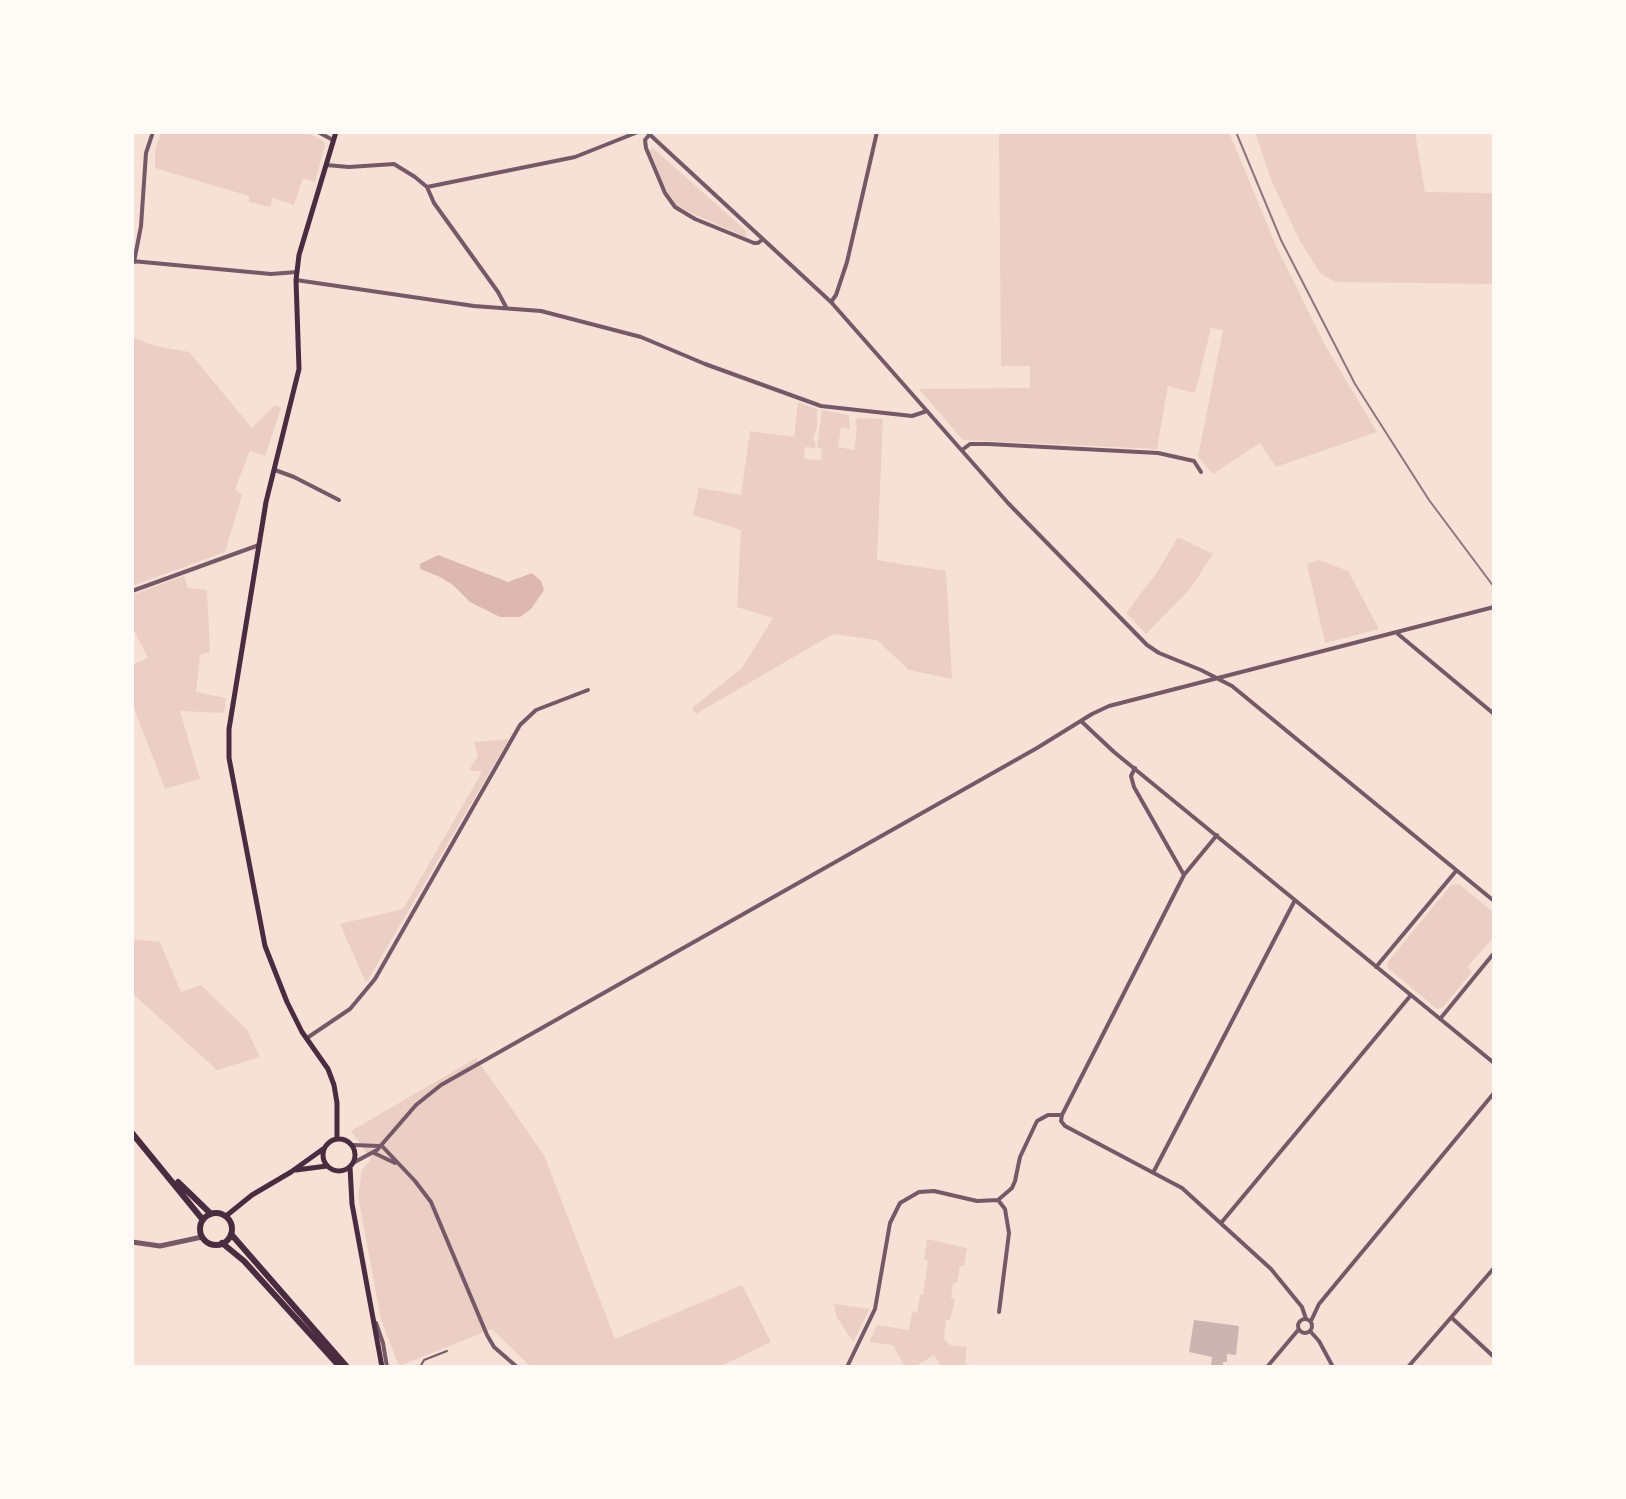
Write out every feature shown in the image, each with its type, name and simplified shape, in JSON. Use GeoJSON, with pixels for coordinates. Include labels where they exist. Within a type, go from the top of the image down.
{"type":"FeatureCollection","features":[{"type":"Feature","properties":{"kind":"main road"},"geometry":{"type":"LineString","coordinates":[[336,132],[299,255],[296,280],[299,369],[272,469],[229,729],[229,758],[265,946],[287,1002],[328,1069],[337,1103],[337,1138]]}},
{"type":"Feature","properties":{"kind":"main road"},"geometry":{"type":"LineString","coordinates":[[132,1133],[203,1220]]}},
{"type":"Feature","properties":{"kind":"main road"},"geometry":{"type":"LineString","coordinates":[[161,1166],[211,1214],[226,1216],[330,1141],[337,1138],[353,1145],[356,1155],[352,1165],[352,1204],[384,1367]]}},
{"type":"Feature","properties":{"kind":"main road"},"geometry":{"type":"LineString","coordinates":[[323,1149],[327,1166]]}},
{"type":"Feature","properties":{"kind":"main road"},"geometry":{"type":"LineString","coordinates":[[291,1172],[305,1167],[327,1166],[336,1171],[352,1165]]}},
{"type":"Feature","properties":{"kind":"main road"},"geometry":{"type":"LineString","coordinates":[[211,1214],[203,1220],[200,1228],[202,1237],[209,1243],[222,1243],[244,1261],[340,1367]]}},
{"type":"Feature","properties":{"kind":"main road"},"geometry":{"type":"LineString","coordinates":[[226,1216],[231,1224],[231,1234],[347,1367]]}},
{"type":"Feature","properties":{"kind":"main road"},"geometry":{"type":"LineString","coordinates":[[222,1243],[231,1234]]}},
{"type":"Feature","properties":{"kind":"street"},"geometry":{"type":"LineString","coordinates":[[153,132],[146,153],[141,226],[133,262],[271,274],[297,272]]}},
{"type":"Feature","properties":{"kind":"street"},"geometry":{"type":"LineString","coordinates":[[318,132],[333,140]]}},
{"type":"Feature","properties":{"kind":"street"},"geometry":{"type":"LineString","coordinates":[[427,187],[575,157],[638,132]]}},
{"type":"Feature","properties":{"kind":"street"},"geometry":{"type":"LineString","coordinates":[[831,302],[847,262],[877,132]]}},
{"type":"Feature","properties":{"kind":"street"},"geometry":{"type":"LineString","coordinates":[[763,239],[754,243],[695,219],[675,207],[665,193],[646,148],[645,140],[649,133],[831,302],[1008,503],[1147,645],[1220,679],[1492,900],[1494,893]]}},
{"type":"Feature","properties":{"kind":"street"},"geometry":{"type":"LineString","coordinates":[[326,165],[394,164],[427,187],[434,203],[500,294],[506,307]]}},
{"type":"Feature","properties":{"kind":"street"},"geometry":{"type":"LineString","coordinates":[[296,280],[474,306],[541,311],[641,337],[821,406],[912,416],[927,411]]}},
{"type":"Feature","properties":{"kind":"street"},"geometry":{"type":"LineString","coordinates":[[962,450],[970,444],[988,444],[1158,453],[1194,461],[1201,472]]}},
{"type":"Feature","properties":{"kind":"street"},"geometry":{"type":"LineString","coordinates":[[272,469],[339,500]]}},
{"type":"Feature","properties":{"kind":"street"},"geometry":{"type":"LineString","coordinates":[[132,591],[259,545]]}},
{"type":"Feature","properties":{"kind":"street"},"geometry":{"type":"LineString","coordinates":[[352,1165],[381,1145],[416,1105],[441,1085],[1109,706],[1494,607]]}},
{"type":"Feature","properties":{"kind":"street"},"geometry":{"type":"LineString","coordinates":[[1398,634],[1494,714]]}},
{"type":"Feature","properties":{"kind":"street"},"geometry":{"type":"LineString","coordinates":[[307,1038],[350,1009],[375,979],[520,725],[536,710],[588,690]]}},
{"type":"Feature","properties":{"kind":"street"},"geometry":{"type":"LineString","coordinates":[[1081,721],[1494,1063]]}},
{"type":"Feature","properties":{"kind":"street"},"geometry":{"type":"LineString","coordinates":[[1135,768],[1131,776],[1134,787],[1184,875]]}},
{"type":"Feature","properties":{"kind":"street"},"geometry":{"type":"LineString","coordinates":[[1217,835],[1184,875],[1061,1121],[1065,1126],[1182,1188],[1221,1223],[1271,1269],[1302,1307],[1310,1331],[1318,1339],[1333,1367]]}},
{"type":"Feature","properties":{"kind":"street"},"geometry":{"type":"LineString","coordinates":[[1376,967],[1456,871]]}},
{"type":"Feature","properties":{"kind":"street"},"geometry":{"type":"LineString","coordinates":[[1154,1171],[1295,900]]}},
{"type":"Feature","properties":{"kind":"street"},"geometry":{"type":"LineString","coordinates":[[1440,1019],[1494,953]]}},
{"type":"Feature","properties":{"kind":"street"},"geometry":{"type":"LineString","coordinates":[[1221,1223],[1411,995]]}},
{"type":"Feature","properties":{"kind":"street"},"geometry":{"type":"LineString","coordinates":[[1267,1367],[1299,1329],[1300,1321],[1308,1320],[1494,1093]]}},
{"type":"Feature","properties":{"kind":"street"},"geometry":{"type":"LineString","coordinates":[[847,1367],[875,1309],[890,1223],[900,1203],[919,1192],[934,1191],[977,1201],[998,1200],[1012,1188],[1020,1157],[1037,1121],[1048,1115],[1062,1115]]}},
{"type":"Feature","properties":{"kind":"street"},"geometry":{"type":"LineString","coordinates":[[353,1145],[381,1145],[431,1202],[487,1335],[494,1347],[517,1367]]}},
{"type":"Feature","properties":{"kind":"street"},"geometry":{"type":"LineString","coordinates":[[372,1153],[397,1164]]}},
{"type":"Feature","properties":{"kind":"street"},"geometry":{"type":"LineString","coordinates":[[998,1200],[1005,1209],[1009,1233],[999,1312]]}},
{"type":"Feature","properties":{"kind":"street"},"geometry":{"type":"LineString","coordinates":[[132,1242],[160,1246],[202,1237]]}},
{"type":"Feature","properties":{"kind":"street"},"geometry":{"type":"LineString","coordinates":[[1408,1367],[1494,1268]]}},
{"type":"Feature","properties":{"kind":"street"},"geometry":{"type":"LineString","coordinates":[[1451,1317],[1494,1357]]}},
{"type":"Feature","properties":{"kind":"street"},"geometry":{"type":"LineString","coordinates":[[1299,1329],[1306,1333],[1310,1331]]}},
{"type":"Feature","properties":{"kind":"lane"},"geometry":{"type":"LineString","coordinates":[[420,1367],[424,1360],[447,1351]]}},
{"type":"Feature","properties":{"kind":"shaded area"},"geometry":{"type":"Polygon","coordinates":[[[161,132],[306,132],[325,145],[315,182],[303,178],[294,205],[273,198],[270,207],[249,202],[249,196],[155,168],[155,151],[161,132]]]}},
{"type":"Feature","properties":{"kind":"shaded area"},"geometry":{"type":"Polygon","coordinates":[[[999,132],[1229,132],[1277,248],[1325,345],[1377,432],[1276,467],[1260,443],[1213,474],[1198,457],[1223,330],[1211,328],[1195,393],[1168,386],[1157,449],[963,440],[919,389],[1030,388],[1030,366],[1001,366],[999,132]]]}},
{"type":"Feature","properties":{"kind":"shaded area"},"geometry":{"type":"Polygon","coordinates":[[[1255,132],[1415,132],[1425,192],[1494,193],[1494,284],[1335,282],[1320,273],[1300,241],[1272,182],[1255,132]]]}},
{"type":"Feature","properties":{"kind":"shaded area"},"geometry":{"type":"Polygon","coordinates":[[[652,147],[745,230],[748,238],[676,206],[663,184],[650,152],[652,147]]]}},
{"type":"Feature","properties":{"kind":"shaded area"},"geometry":{"type":"Polygon","coordinates":[[[132,337],[155,346],[189,352],[252,428],[275,405],[281,408],[265,456],[250,451],[235,489],[242,495],[225,552],[132,586],[132,337]]]}},
{"type":"Feature","properties":{"kind":"shaded area"},"geometry":{"type":"Polygon","coordinates":[[[798,402],[817,409],[813,439],[815,448],[805,447],[804,459],[821,460],[822,449],[817,448],[822,410],[849,415],[850,429],[841,427],[838,447],[854,450],[855,422],[858,418],[883,419],[877,560],[946,571],[952,679],[909,670],[877,640],[833,634],[696,714],[692,708],[742,668],[773,618],[737,607],[741,530],[693,515],[699,488],[741,495],[750,431],[794,437],[798,402]]]}},
{"type":"Feature","properties":{"kind":"shaded area"},"geometry":{"type":"Polygon","coordinates":[[[1178,537],[1213,554],[1190,589],[1146,634],[1126,613],[1158,571],[1178,537]]]}},
{"type":"Feature","properties":{"kind":"shaded area"},"geometry":{"type":"Polygon","coordinates":[[[438,555],[508,582],[532,573],[541,581],[544,590],[531,609],[520,617],[500,617],[470,602],[440,577],[420,569],[420,564],[438,555]]]}},
{"type":"Feature","properties":{"kind":"shaded area"},"geometry":{"type":"Polygon","coordinates":[[[1319,560],[1348,571],[1379,629],[1325,643],[1307,564],[1319,560]]]}},
{"type":"Feature","properties":{"kind":"shaded area"},"geometry":{"type":"Polygon","coordinates":[[[184,576],[188,588],[207,590],[210,652],[200,655],[196,692],[226,698],[224,713],[180,711],[200,779],[165,789],[132,703],[132,665],[148,658],[132,627],[132,595],[184,576]]]}},
{"type":"Feature","properties":{"kind":"shaded area"},"geometry":{"type":"Polygon","coordinates":[[[509,739],[366,983],[340,924],[403,909],[482,772],[469,770],[478,756],[474,742],[509,739]]]}},
{"type":"Feature","properties":{"kind":"shaded area"},"geometry":{"type":"Polygon","coordinates":[[[1459,884],[1494,913],[1494,937],[1467,967],[1472,972],[1443,1007],[1437,1009],[1388,968],[1387,963],[1451,885],[1459,884]]]}},
{"type":"Feature","properties":{"kind":"shaded area"},"geometry":{"type":"Polygon","coordinates":[[[132,939],[160,942],[181,992],[201,985],[247,1030],[260,1057],[217,1070],[132,993],[132,939]]]}},
{"type":"Feature","properties":{"kind":"shaded area"},"geometry":{"type":"Polygon","coordinates":[[[476,1058],[544,1155],[615,1339],[742,1285],[771,1342],[719,1367],[531,1367],[492,1329],[399,1366],[381,1320],[358,1196],[362,1170],[371,1159],[351,1131],[476,1058]]]}},
{"type":"Feature","properties":{"kind":"shaded area"},"geometry":{"type":"Polygon","coordinates":[[[927,1239],[967,1248],[964,1266],[960,1266],[957,1283],[953,1283],[951,1298],[955,1299],[950,1320],[946,1320],[944,1339],[950,1345],[967,1347],[965,1364],[987,1367],[941,1367],[934,1355],[914,1367],[905,1367],[893,1345],[869,1342],[877,1325],[909,1330],[912,1312],[917,1313],[920,1295],[923,1295],[928,1261],[924,1259],[927,1239]]]}},
{"type":"Feature","properties":{"kind":"shaded area"},"geometry":{"type":"Polygon","coordinates":[[[834,1304],[870,1309],[853,1342],[836,1316],[834,1304]]]}},
{"type":"Feature","properties":{"kind":"building"},"geometry":{"type":"Polygon","coordinates":[[[1194,1320],[1239,1326],[1236,1355],[1227,1354],[1223,1367],[1211,1367],[1212,1357],[1189,1352],[1194,1320]]]}},
{"type":"Feature","properties":{"kind":"railway"},"geometry":{"type":"LineString","coordinates":[[1236,132],[1281,240],[1355,384],[1429,500],[1494,587]]}}]}
